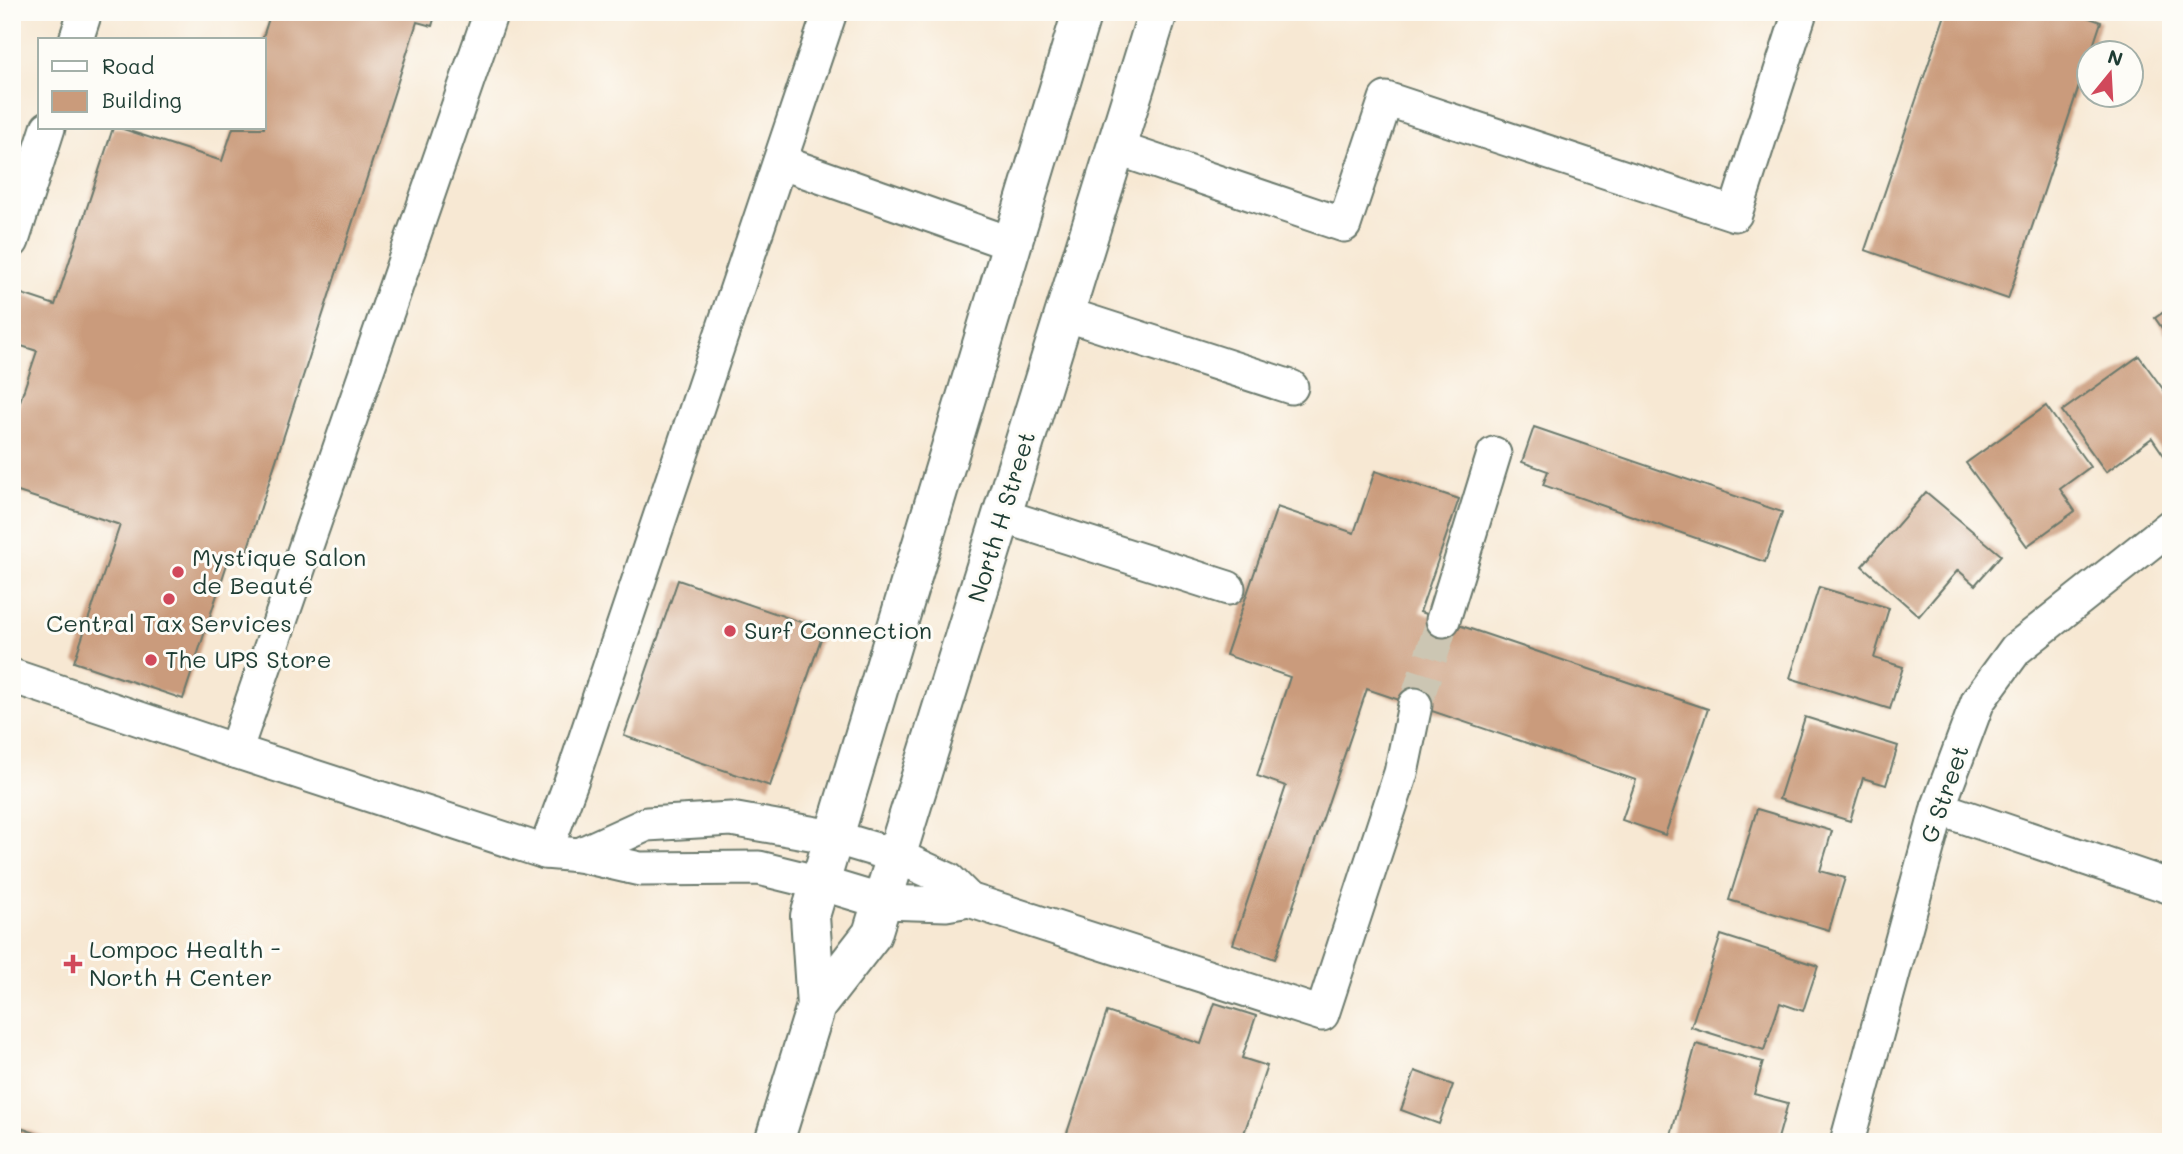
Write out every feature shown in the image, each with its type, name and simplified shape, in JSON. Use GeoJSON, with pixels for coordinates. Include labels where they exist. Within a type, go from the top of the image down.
{"type":"FeatureCollection","features":[{"type":"Feature","properties":{"kind":"highway","name":"North H Street"},"geometry":{"type":"LineString","coordinates":[[816,1006],[810,916],[1082,12]]}},
{"type":"Feature","properties":{"kind":"highway","name":"North H Street"},"geometry":{"type":"LineString","coordinates":[[774,1142],[816,1006],[872,934],[883,902],[1158,12]]}},
{"type":"Feature","properties":{"kind":"street"},"geometry":{"type":"LineString","coordinates":[[77,38],[85,12]]}},
{"type":"Feature","properties":{"kind":"street"},"geometry":{"type":"LineString","coordinates":[[235,751],[491,12]]}},
{"type":"Feature","properties":{"kind":"street"},"geometry":{"type":"LineString","coordinates":[[545,852],[572,779],[830,12]]}},
{"type":"Feature","properties":{"kind":"street"},"geometry":{"type":"LineString","coordinates":[[1116,148],[1343,225],[1386,99],[1735,214],[1800,12]]}},
{"type":"Feature","properties":{"kind":"street"},"geometry":{"type":"LineString","coordinates":[[12,241],[47,130]]}},
{"type":"Feature","properties":{"kind":"street"},"geometry":{"type":"LineString","coordinates":[[780,162],[1012,244]]}},
{"type":"Feature","properties":{"kind":"street"},"geometry":{"type":"LineString","coordinates":[[1065,314],[1291,387]]}},
{"type":"Feature","properties":{"kind":"street"},"geometry":{"type":"LineString","coordinates":[[1443,620],[1494,454]]}},
{"type":"Feature","properties":{"kind":"street"},"geometry":{"type":"LineString","coordinates":[[1003,516],[1228,588]]}},
{"type":"Feature","properties":{"kind":"street","name":"G Street"},"geometry":{"type":"LineString","coordinates":[[1847,1142],[1938,808],[1978,701],[2016,649],[2171,526]]}},
{"type":"Feature","properties":{"kind":"street"},"geometry":{"type":"LineString","coordinates":[[12,676],[545,852],[579,855],[640,869],[759,868],[883,902],[946,904],[969,900]]}},
{"type":"Feature","properties":{"kind":"street"},"geometry":{"type":"LineString","coordinates":[[579,855],[647,824],[731,819],[833,837],[897,856],[949,880],[969,900],[1322,1014],[1401,773],[1415,705]]}},
{"type":"Feature","properties":{"kind":"street"},"geometry":{"type":"LineString","coordinates":[[1938,808],[2171,887]]}},
{"type":"Feature","properties":{"kind":"building"},"geometry":{"type":"Polygon","coordinates":[[[271,12],[436,12],[432,26],[417,22],[243,563],[229,558],[183,699],[74,662],[120,525],[12,490],[12,425],[37,351],[12,343],[12,302],[16,292],[55,305],[112,130],[126,130],[222,161],[232,130],[266,130],[266,38],[263,38],[271,12]]]}},
{"type":"Feature","properties":{"kind":"building"},"geometry":{"type":"Polygon","coordinates":[[[1946,12],[2073,12],[2101,22],[2096,38],[2074,38],[2074,101],[2008,299],[1865,250],[1946,12]]]}},
{"type":"Feature","properties":{"kind":"building"},"geometry":{"type":"Polygon","coordinates":[[[2171,307],[2171,341],[2155,318],[2171,307]]]}},
{"type":"Feature","properties":{"kind":"building"},"geometry":{"type":"Polygon","coordinates":[[[2139,356],[2171,400],[2171,454],[2165,457],[2152,438],[2106,472],[2062,411],[2139,356]]]}},
{"type":"Feature","properties":{"kind":"building"},"geometry":{"type":"Polygon","coordinates":[[[2046,406],[2090,467],[2060,489],[2075,511],[2027,546],[1966,463],[2046,406]]]}},
{"type":"Feature","properties":{"kind":"building"},"geometry":{"type":"Polygon","coordinates":[[[1534,427],[1782,512],[1765,562],[1543,485],[1548,471],[1522,462],[1534,427]]]}},
{"type":"Feature","properties":{"kind":"building"},"geometry":{"type":"Polygon","coordinates":[[[1375,471],[1459,499],[1420,612],[1708,709],[1665,835],[1622,820],[1636,780],[1367,689],[1275,959],[1233,944],[1286,786],[1257,776],[1290,677],[1226,655],[1277,507],[1354,533],[1375,471]]]}},
{"type":"Feature","properties":{"kind":"building"},"geometry":{"type":"Polygon","coordinates":[[[1926,492],[2001,555],[1975,585],[1958,570],[1919,616],[1862,566],[1926,492]]]}},
{"type":"Feature","properties":{"kind":"building"},"geometry":{"type":"Polygon","coordinates":[[[678,580],[824,630],[770,786],[624,736],[678,580]]]}},
{"type":"Feature","properties":{"kind":"building"},"geometry":{"type":"Polygon","coordinates":[[[1819,587],[1889,608],[1874,658],[1903,667],[1890,709],[1790,678],[1819,587]]]}},
{"type":"Feature","properties":{"kind":"building"},"geometry":{"type":"Polygon","coordinates":[[[1805,717],[1898,746],[1886,785],[1863,778],[1850,821],[1779,799],[1805,717]]]}},
{"type":"Feature","properties":{"kind":"building"},"geometry":{"type":"Polygon","coordinates":[[[1757,809],[1832,831],[1820,871],[1845,878],[1829,930],[1729,900],[1757,809]]]}},
{"type":"Feature","properties":{"kind":"building"},"geometry":{"type":"Polygon","coordinates":[[[1721,935],[1818,966],[1803,1011],[1780,1003],[1764,1050],[1691,1027],[1721,935]]]}},
{"type":"Feature","properties":{"kind":"building"},"geometry":{"type":"Polygon","coordinates":[[[1215,1003],[1256,1016],[1242,1058],[1267,1066],[1241,1142],[1064,1142],[1107,1012],[1201,1044],[1215,1003]]]}},
{"type":"Feature","properties":{"kind":"building"},"geometry":{"type":"Polygon","coordinates":[[[1696,1044],[1763,1062],[1754,1094],[1788,1103],[1777,1142],[1680,1142],[1670,1139],[1696,1044]]]}},
{"type":"Feature","properties":{"kind":"building"},"geometry":{"type":"Polygon","coordinates":[[[1415,1071],[1453,1085],[1439,1124],[1401,1110],[1415,1071]]]}},
{"type":"Feature","properties":{"kind":"building"},"geometry":{"type":"Polygon","coordinates":[[[12,1125],[58,1141],[58,1142],[12,1142],[12,1125]]]}},
{"type":"Feature","properties":{"kind":"tunnel"},"geometry":{"type":"LineString","coordinates":[[1415,705],[1443,620]]}},
{"type":"Feature","properties":{"kind":"place","name":"Mystique Salon de Beauté"},"geometry":{"type":"Point","coordinates":[178,572]}},
{"type":"Feature","properties":{"kind":"place","name":"Central Tax Services"},"geometry":{"type":"Point","coordinates":[169,599]}},
{"type":"Feature","properties":{"kind":"place","name":"Surf Connection"},"geometry":{"type":"Point","coordinates":[730,631]}},
{"type":"Feature","properties":{"kind":"place","name":"The UPS Store"},"geometry":{"type":"Point","coordinates":[151,660]}},
{"type":"Feature","properties":{"kind":"place","name":"Lompoc Health - North H Center"},"geometry":{"type":"Point","coordinates":[73,964]}}]}
